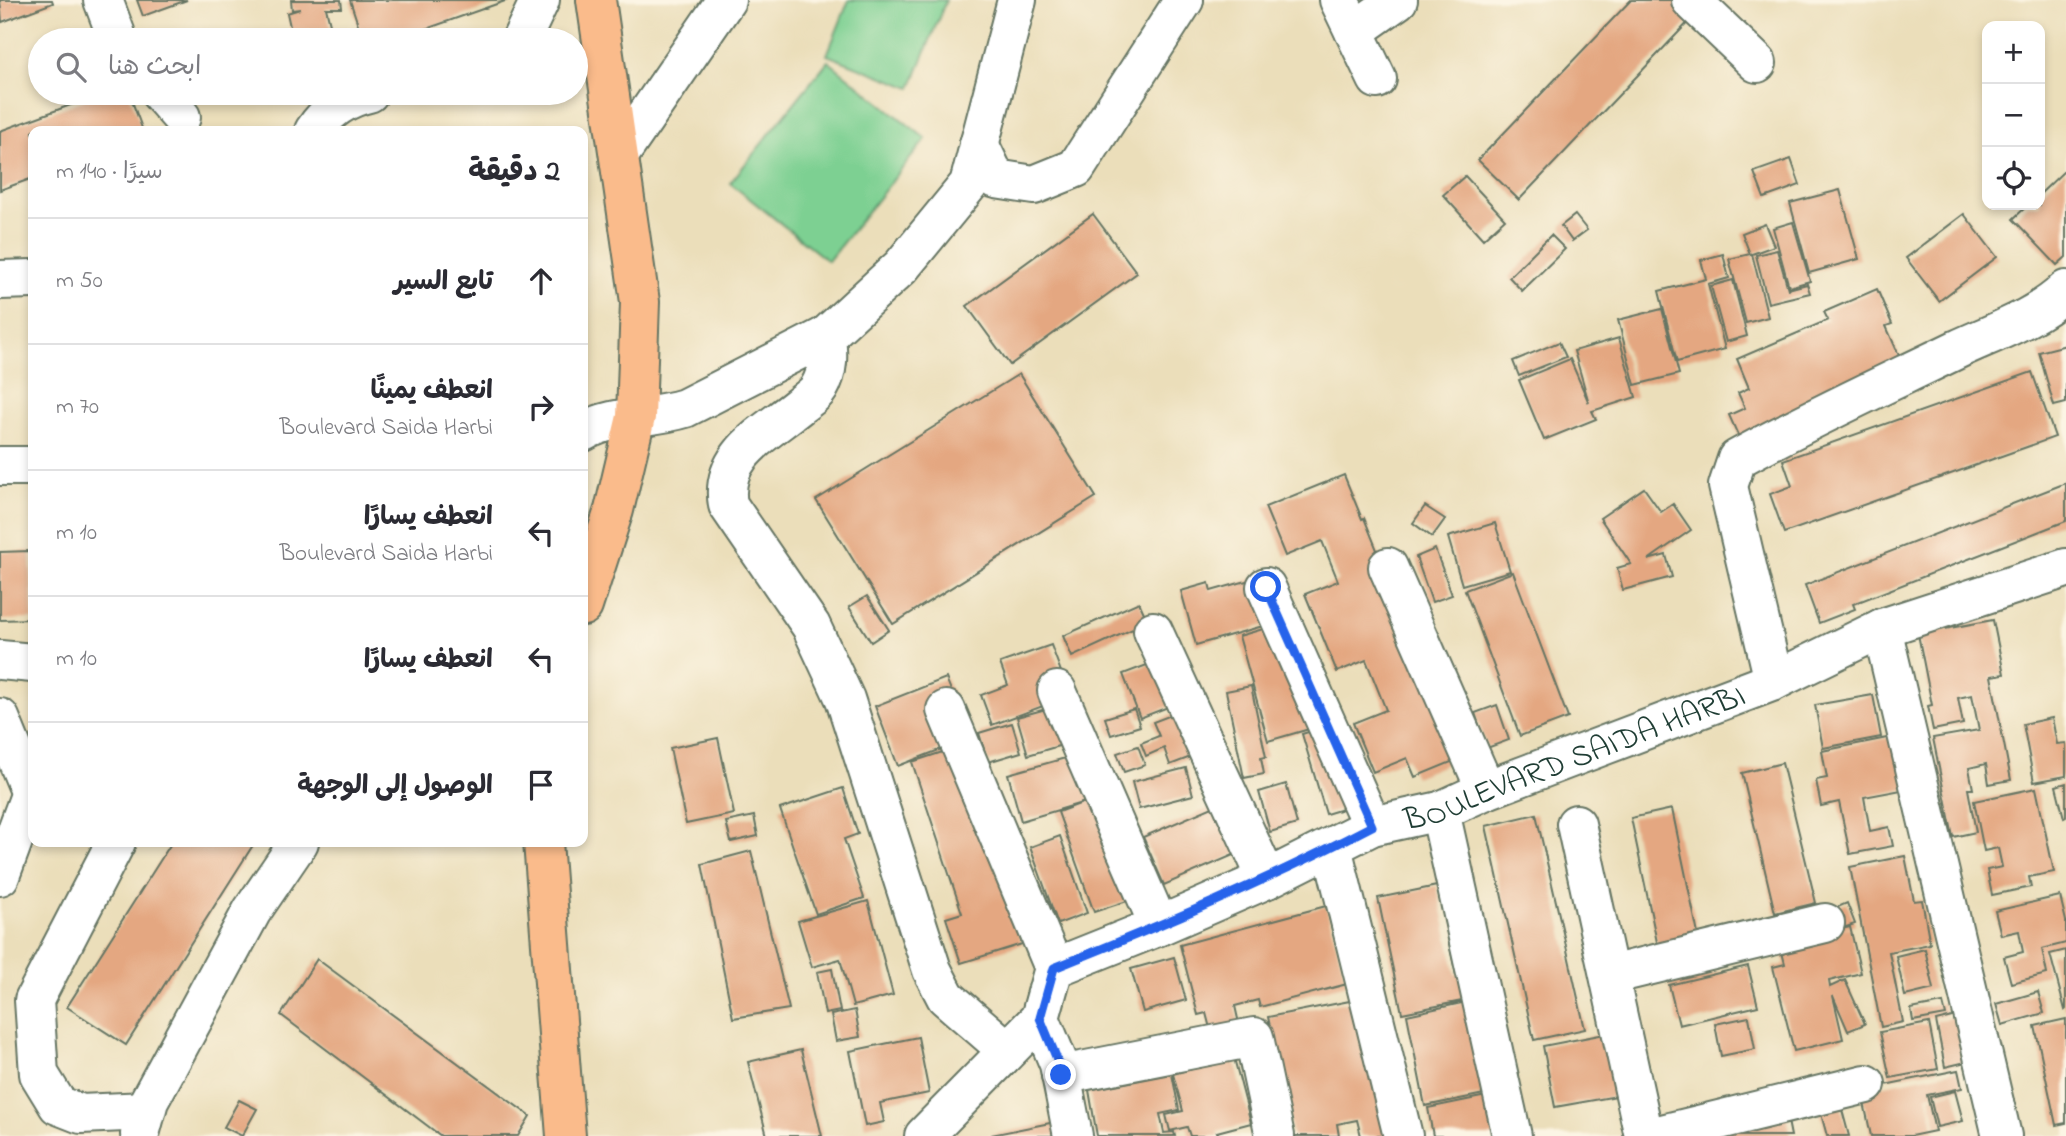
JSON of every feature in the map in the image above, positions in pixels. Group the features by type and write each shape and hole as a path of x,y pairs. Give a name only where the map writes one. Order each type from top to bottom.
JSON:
{"main road":[{"path":"588,591 614,510 636,417 640,302 596,0"},
{"path":"544,847 566,1136"}],"street":[{"path":"103,0 114,28"},
{"path":"527,28 540,0"},
{"path":"620,154 726,0"},
{"path":"588,430 614,419 661,415 685,408 826,335 901,267 969,184 1017,0"},
{"path":"979,144 996,179 1034,185 1076,169 1184,0"},
{"path":"1377,79 1347,15 1398,0"},
{"path":"1691,0 1757,63"},
{"path":"317,126 338,105"},
{"path":"0,279 28,279"},
{"path":"1774,681 1728,486 1737,459 1778,436 2055,301 2066,290"},
{"path":"826,335 829,364 819,390 739,455 728,474 728,505 811,626 845,699 932,970 946,997 1007,1050"},
{"path":"0,466 28,466"},
{"path":"1388,567 1486,790"},
{"name":"BOULEVARD SAIDA HARBI","path":"1054,968 1267,879 1372,826 1440,811 1486,790 1774,681 1882,628 2065,570"},
{"path":"1266,587 1372,826"},
{"path":"1882,628 2002,1136"},
{"path":"1153,631 1267,879"},
{"path":"0,660 28,663"},
{"path":"1057,691 1159,926"},
{"path":"924,1136 1040,1018 1054,968 946,710"},
{"path":"0,718 28,780"},
{"path":"0,876 28,800"},
{"path":"1440,811 1512,1136"},
{"path":"1576,824 1644,1136"},
{"path":"113,847 34,1000 39,1074 58,1105 81,1114 143,1124 149,1101 251,911 296,847"},
{"path":"1332,847 1404,1136"},
{"path":"1609,975 1825,923"},
{"path":"1040,1018 1059,1064 1073,1136"},
{"path":"1061,1075 1255,1037 1275,1136"},
{"path":"1654,1136 1866,1084"}],"green space":[{"path":"849,0 946,0 911,88 827,55"},
{"path":"828,61 926,139 828,261 730,183"}],"building":[{"path":"0,0 52,0 53,3 2,22"},
{"path":"137,0 187,0 143,16"},
{"path":"291,0 341,0 342,8 326,8 331,28 290,28 287,13 300,9 292,10"},
{"path":"350,0 508,0 429,28 359,28"},
{"path":"1631,0 1681,0 1696,14 1519,200 1478,160"},
{"path":"70,105 133,105 141,126 28,126 28,180 0,190 0,131"},
{"path":"1791,159 1800,185 1764,198 1754,172"},
{"path":"2066,169 2066,257 2057,265 2013,219 2023,210 2045,210 2045,189"},
{"path":"1465,176 1505,219 1483,239 1443,195"},
{"path":"1840,190 1859,259 1809,273 1790,203"},
{"path":"1093,214 1137,273 1010,365 967,306"},
{"path":"1964,214 1997,257 1939,301 1906,258"},
{"path":"1575,215 1587,230 1572,241 1561,226"},
{"path":"1793,222 1810,281 1789,287 1773,228"},
{"path":"1765,224 1774,246 1752,254 1768,317 1746,323 1729,259 1750,254 1742,233"},
{"path":"1551,235 1565,249 1522,291 1509,277"},
{"path":"1777,250 1788,289 1807,284 1810,293 1768,303 1756,255"},
{"path":"1723,254 1729,278 1708,284 1725,349 1677,362 1659,291 1706,279 1701,260"},
{"path":"1733,280 1747,336 1726,342 1711,286"},
{"path":"1877,289 1892,324 1886,326 1901,360 1741,442 1729,415 1745,408 1738,393 1749,388 1737,359 1828,320 1824,312"},
{"path":"1662,309 1679,374 1635,385 1618,320"},
{"path":"1619,338 1636,397 1592,411 1596,419 1544,440 1519,380 1570,359 1589,403 1574,351"},
{"path":"1559,342 1566,357 1519,376 1513,361"},
{"path":"2066,345 2066,403 2054,406 2039,352"},
{"path":"2032,372 2055,437 1784,533 1770,494 1792,486 1783,460"},
{"path":"1019,374 1096,497 893,624 816,500"},
{"path":"1344,475 1461,758 1415,777 1407,758 1373,772 1353,723 1386,710 1366,660 1337,672 1305,594 1338,581 1322,541 1285,556 1265,507"},
{"path":"2066,483 2066,521 1853,604 1855,609 1819,623 1805,585"},
{"path":"1644,488 1661,512 1673,504 1691,530 1648,560 1666,555 1672,577 1623,590 1617,568 1631,564 1600,518"},
{"path":"1425,506 1445,519 1432,537 1413,523"},
{"path":"1495,523 1510,571 1462,585 1448,537"},
{"path":"1435,549 1452,595 1432,602 1416,557"},
{"path":"28,551 28,619 0,620 0,552"},
{"path":"1513,572 1568,718 1520,736 1465,590"},
{"path":"1264,576 1277,622 1196,645 1181,591 1209,583 1211,591"},
{"path":"867,596 889,630 871,642 849,607"},
{"path":"1139,602 1148,622 1072,657 1063,636"},
{"path":"1993,620 2004,674 1991,676 2011,780 1989,784 1986,764 1969,768 1973,789 1968,789 1976,832 1953,837 1933,738 1979,730 1972,695 1958,698 1963,724 1933,730 1928,706 1932,705 1918,634"},
{"path":"1288,622 1316,727 1268,741 1239,636"},
{"path":"1051,645 1070,696 992,725 981,695 1008,685 1000,663"},
{"path":"1168,657 1186,700 1140,718 1123,674"},
{"path":"946,678 970,738 898,766 875,706"},
{"path":"1251,686 1266,757 1261,758 1264,774 1244,778 1226,691"},
{"path":"1873,695 1881,737 1823,748 1815,705"},
{"path":"1068,703 1079,740 1028,755 1017,717"},
{"path":"1497,705 1509,740 1487,748 1475,713"},
{"path":"1192,707 1209,750 1170,765 1164,748 1146,756 1141,743 1159,736 1153,722"},
{"path":"1134,709 1140,726 1111,735 1105,718"},
{"path":"2052,718 2057,744 2066,743 2066,776 2034,782 2023,724"},
{"path":"1012,723 1021,752 988,762 979,733"},
{"path":"1335,724 1359,804 1326,814 1302,734"},
{"path":"1897,736 1907,789 1864,797 1870,831 1889,827 1893,846 1850,854 1839,802 1821,806 1816,780 1827,778 1822,751"},
{"path":"718,738 734,814 686,824 670,748"},
{"path":"1138,746 1145,765 1124,772 1117,753"},
{"path":"958,747 1022,944 961,963 946,918 962,913 912,762"},
{"path":"1087,752 1139,897 1094,912 1058,812 1085,802 1021,821 1008,774"},
{"path":"1782,763 1816,903 1775,913 1742,773"},
{"path":"1186,768 1193,795 1139,809 1132,782"},
{"path":"2066,783 2066,817 2064,818 2056,786"},
{"path":"1286,784 1297,824 1270,832 1259,792"},
{"path":"843,788 858,834 844,839 864,898 816,914 780,809"},
{"path":"2036,788 2054,872 2029,877 2031,887 1992,895 1987,870 2002,867 1998,848 1984,851 1974,801"},
{"path":"1238,796 1259,844 1164,885 1143,837"},
{"path":"1672,809 1699,939 1658,947 1631,818"},
{"path":"1536,814 1585,1029 1534,1040 1486,826"},
{"path":"754,816 758,836 731,842 726,822"},
{"path":"1060,836 1087,913 1058,924 1030,847"},
{"path":"169,847 252,847 126,1045 67,1007"},
{"path":"751,851 789,1009 733,1018 702,864"},
{"path":"1905,856 1914,901 1922,900 1930,944 1889,952 1903,1022 1881,1027 1850,867"},
{"path":"1437,886 1456,975 1480,970 1504,1090 1425,1106 1407,1015 1462,1001 1402,1013 1378,898"},
{"path":"2060,896 2066,921 2066,943 2042,949 2047,974 2011,983 2004,957 2023,952 2019,931 2001,935 1995,911"},
{"path":"868,901 893,995 853,1006 840,959 812,967 798,921"},
{"path":"1847,903 1855,924 1840,929 1833,909"},
{"path":"1326,906 1347,984 1260,1007 1258,1000 1235,1006 1240,1028 1212,1036 1206,1013 1198,1015 1180,945"},
{"path":"1850,927 1861,973 1829,981 1830,987 1845,980 1865,1024 1848,1031 1833,996 1843,1039 1794,1051 1773,967 1785,964 1780,944"},
{"path":"1925,949 1934,989 1905,996 1896,956"},
{"path":"2066,950 2066,1009 2065,1010 2050,954"},
{"path":"1174,957 1186,1000 1143,1012 1131,969"},
{"path":"317,959 530,1116 518,1136 441,1136 281,1015"},
{"path":"1748,966 1758,1006 1679,1025 1669,985"},
{"path":"832,969 840,1011 825,1014 817,972"},
{"path":"2038,992 2044,1013 2002,1025 1996,1004"},
{"path":"1360,999 1388,1136 1361,1136 1357,1120 1337,1124 1339,1136 1293,1136 1268,1017"},
{"path":"1943,1003 1946,1015 1913,1021 1911,1009"},
{"path":"855,1010 860,1037 836,1041 831,1015"},
{"path":"1956,1016 1966,1062 1945,1067 1936,1021"},
{"path":"1749,1017 1755,1049 1721,1056 1715,1024"},
{"path":"2066,1019 2066,1123 2056,1125 2035,1026"},
{"path":"1929,1023 1938,1069 1890,1078 1880,1032"},
{"path":"1605,1034 1617,1096 1555,1107 1543,1046"},
{"path":"918,1037 929,1093 880,1103 884,1122 865,1126 850,1051"},
{"path":"801,1050 822,1136 767,1136 748,1062"},
{"path":"1234,1058 1251,1123 1217,1132 1219,1136 1190,1136 1187,1127 1170,1131 1166,1115 1183,1111 1173,1074"},
{"path":"1958,1070 1962,1088 1927,1095 1935,1131 1911,1136 1871,1136 1861,1088"},
{"path":"1172,1074 1179,1110 1160,1114 1164,1133 1174,1132 1175,1136 1097,1136 1089,1090"},
{"path":"1812,1081 1841,1106 1849,1136 1827,1136"},
{"path":"1955,1091 1963,1121 1937,1127 1930,1097"},
{"path":"1496,1094 1504,1136 1433,1136 1428,1108"},
{"path":"239,1100 257,1109 242,1136 224,1127"},
{"path":"1786,1111 1791,1136 1704,1136"},
{"path":"1070,1119 1074,1136 991,1136 991,1135"}],"route":[{"path":"1061,1075 1040,1018 1054,968 1267,879 1372,826 1266,587"}]}
